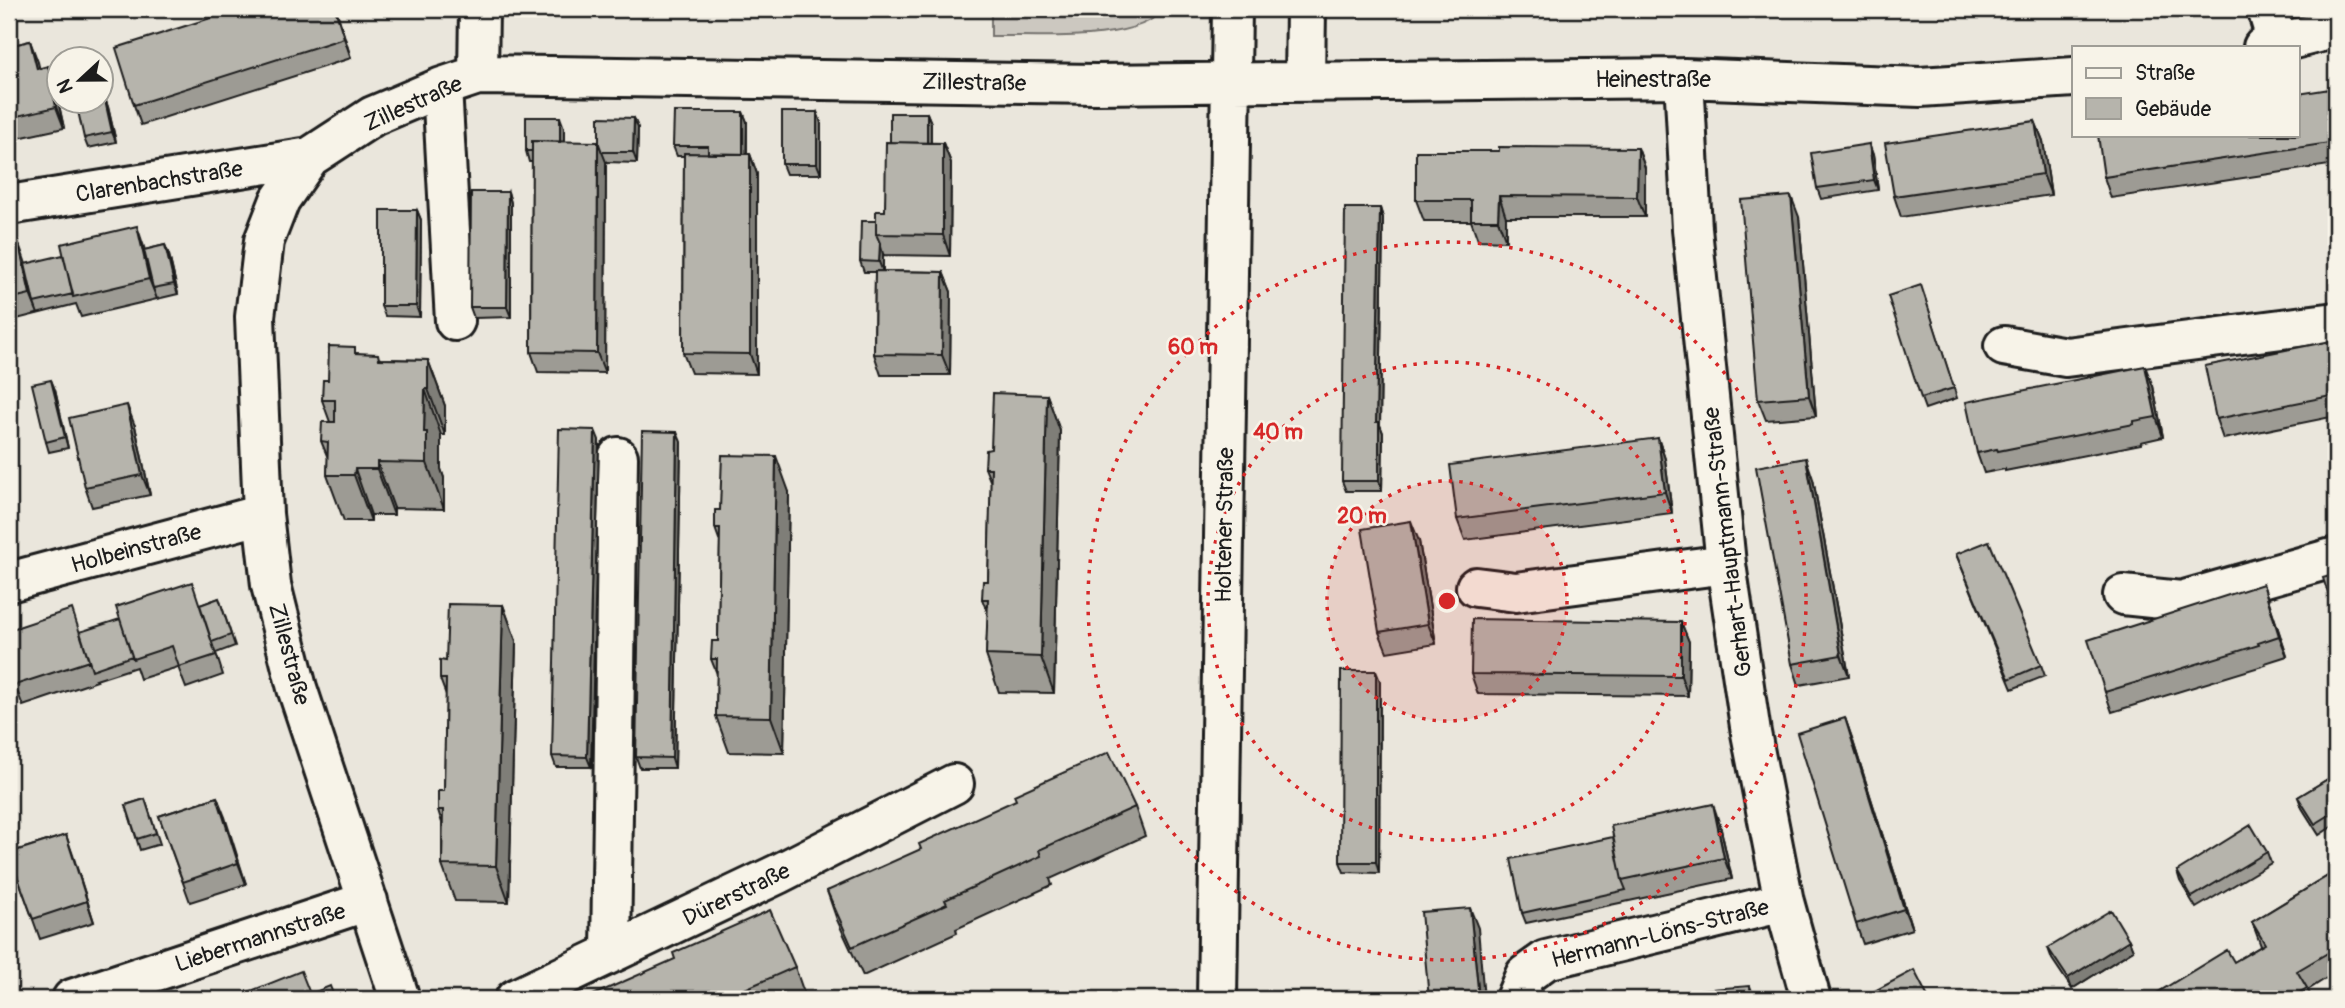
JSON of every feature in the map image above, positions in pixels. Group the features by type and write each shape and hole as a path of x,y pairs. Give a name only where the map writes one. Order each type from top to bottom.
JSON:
{"street":[{"path":"478,75 479,9"},
{"name":"Holtener Straße","path":"1217,999 1232,9"},
{"path":"1305,81 1306,9"},
{"path":"2267,9 2271,46 2336,29"},
{"name":"Zillestraße","path":"400,999 297,688 271,585 263,514 255,317 264,241 280,200 310,156 373,116 478,75 1096,84 1231,83"},
{"name":"Heinestraße","path":"1231,83 1684,78 1920,88 2072,78"},
{"name":"Gerhart-Hauptmann-Straße","path":"1684,78 1692,229 1726,564 1751,733 1784,902 1811,999"},
{"path":"442,87 454,321"},
{"name":"Clarenbachstraße","path":"9,205 310,156"},
{"path":"2004,346 2066,358 2336,323"},
{"path":"611,953 618,457"},
{"name":"Holbeinstraße","path":"9,582 263,514"},
{"path":"2123,595 2181,601 2336,557"},
{"path":"1476,587 1517,592 1726,564"},
{"name":"Dürerstraße","path":"515,999 778,874 954,784"},
{"name":"Liebermannstraße","path":"72,999 368,901"},
{"name":"Hermann-Löns-Straße","path":"1515,999 1525,975 1546,960 1784,902"}],"shaded area":[{"path":"991,9 1163,9 1150,20 1132,28 1109,33 991,36"}],"building":[{"path":"239,9 335,9 344,38 134,105 116,48"},
{"path":"30,41 37,69 46,67 46,109 9,118 9,46"},
{"path":"2336,88 2336,142 2104,177 2098,136 2300,136 2300,94"},
{"path":"674,112 743,112 743,154 708,154 708,146 673,146"},
{"path":"782,112 817,112 817,164 782,164"},
{"path":"890,113 927,113 927,143 890,142"},
{"path":"79,116 108,116 112,132 84,138"},
{"path":"526,117 560,117 560,142 532,141 532,151 526,151"},
{"path":"599,117 634,118 633,152 602,152 599,144"},
{"path":"2035,121 2043,174 1894,196 1885,143"},
{"path":"532,141 598,142 597,353 531,352"},
{"path":"886,142 943,143 943,235 876,234 876,211 885,211"},
{"path":"1869,144 1874,180 1817,188 1811,153"},
{"path":"1499,147 1638,148 1637,197 1499,196 1498,220 1471,220 1471,200 1416,200 1416,151 1499,151"},
{"path":"684,153 750,154 750,354 683,353"},
{"path":"471,192 508,192 507,307 470,307"},
{"path":"1791,196 1809,396 1758,400 1741,200"},
{"path":"1345,208 1380,208 1376,422 1379,422 1379,481 1342,481"},
{"path":"381,210 417,210 416,306 381,306"},
{"path":"861,221 876,221 876,234 880,243 879,262 860,261"},
{"path":"137,226 149,279 73,297 61,244"},
{"path":"18,241 30,294 9,299 9,243"},
{"path":"165,245 174,284 153,288 144,250"},
{"path":"63,255 73,294 34,303 25,264"},
{"path":"875,271 943,272 942,355 874,354"},
{"path":"1921,285 1954,388 1921,398 1888,296"},
{"path":"2336,340 2336,395 2216,419 2205,366"},
{"path":"329,346 355,347 355,353 378,354 379,359 428,360 424,432 427,432 427,463 377,462 377,469 355,469 354,475 327,475 328,442 321,441 322,422 335,422 335,400 322,400 323,380 328,380"},
{"path":"2145,366 2156,417 2134,421 2134,424 1977,453 1966,402"},
{"path":"51,380 65,437 46,442 32,384"},
{"path":"993,393 1047,395 1041,657 986,655 988,599 982,599 983,581 988,581 991,468 985,468 986,450 991,449"},
{"path":"127,405 142,475 85,487 69,418"},
{"path":"559,429 595,430 587,757 552,756"},
{"path":"642,431 677,432 672,758 636,757"},
{"path":"1658,438 1665,492 1457,519 1450,465"},
{"path":"722,455 776,456 771,717 716,716 717,659 711,659 712,641 718,641 720,528 715,528 715,510 720,510"},
{"path":"1806,458 1841,655 1792,664 1756,467"},
{"path":"1411,521 1428,624 1379,632 1362,529"},
{"path":"1989,541 2041,665 2009,679 1956,554"},
{"path":"2336,574 2336,618 2323,578"},
{"path":"192,582 216,655 179,667 172,646 133,659 116,607"},
{"path":"2263,584 2279,636 2258,643 2259,645 2105,692 2088,640"},
{"path":"219,598 231,635 212,642 200,605"},
{"path":"448,604 503,605 496,866 442,865 443,810 438,810 438,791 444,791 446,679 440,679 440,660 446,661"},
{"path":"72,609 89,661 15,685 9,666 9,630"},
{"path":"120,619 132,656 92,670 80,632"},
{"path":"1472,619 1681,622 1681,676 1471,674"},
{"path":"9,666 14,682 9,684"},
{"path":"1341,671 1376,671 1376,862 1340,862"},
{"path":"1845,718 1904,909 1856,924 1797,733"},
{"path":"1109,752 1135,807 1039,850 1041,856 945,900 947,904 852,947 827,891 921,849 919,844 1016,800 1014,795"},
{"path":"2336,774 2336,811 2315,824 2298,797"},
{"path":"217,797 238,863 183,882 159,816"},
{"path":"145,799 156,833 137,839 126,805"},
{"path":"1713,804 1724,858 1622,880 1611,826"},
{"path":"2251,825 2267,852 2192,897 2177,871"},
{"path":"66,835 87,901 33,919 9,853"},
{"path":"1613,837 1626,890 1522,913 1511,859"},
{"path":"2336,871 2336,948 2297,971 2307,988 2288,999 2147,999 2227,950 2234,962 2265,944 2252,922"},
{"path":"1470,908 1479,999 1429,999 1421,912"},
{"path":"770,910 795,967 722,999 584,999 675,959 673,953"},
{"path":"2111,910 2129,940 2068,978 2048,948"},
{"path":"1914,970 1929,999 1872,999 1869,994"},
{"path":"301,971 312,999 231,999"},
{"path":"330,986 335,999 312,999 310,994"},
{"path":"1750,986 1751,999 1647,999 1647,994"}]}
